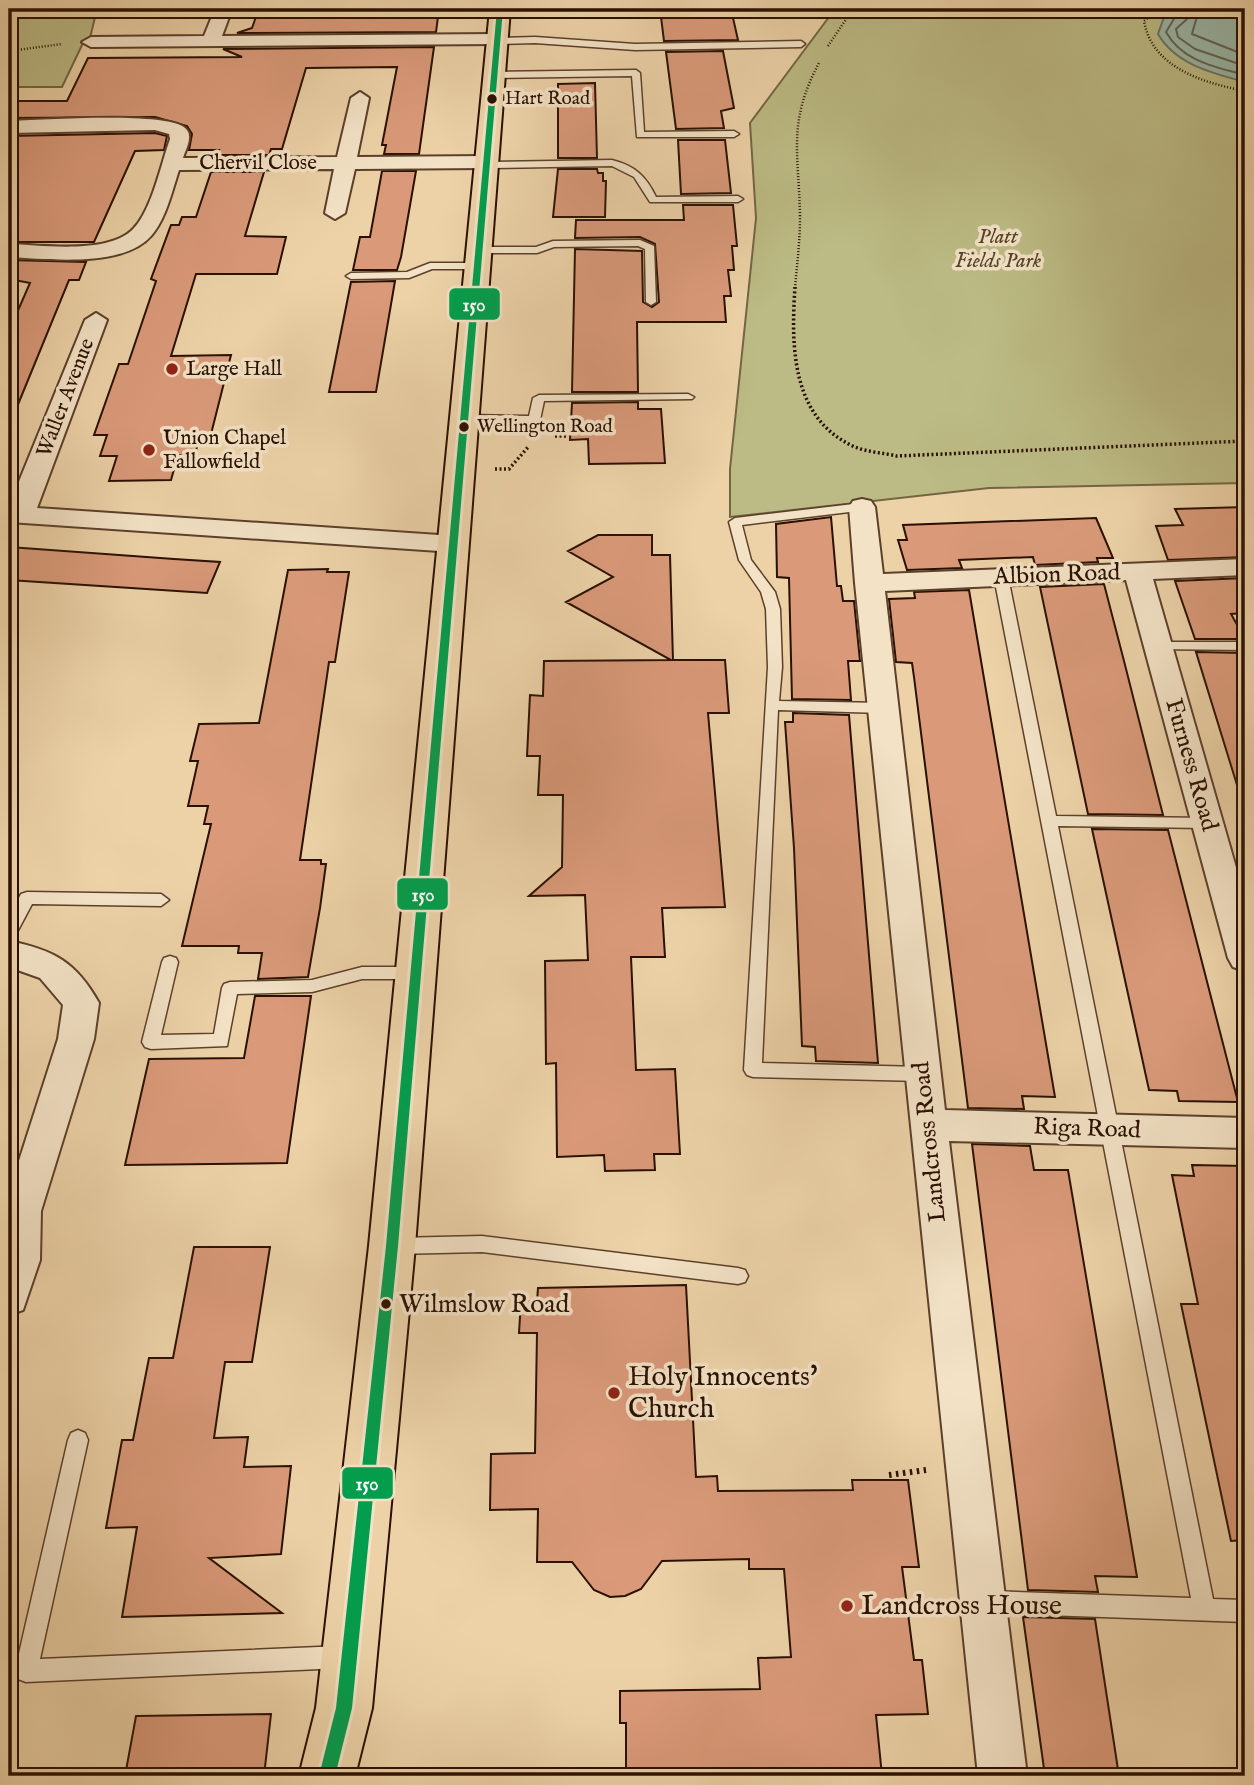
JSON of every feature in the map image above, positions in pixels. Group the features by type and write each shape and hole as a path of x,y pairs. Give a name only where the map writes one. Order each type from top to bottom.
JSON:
{"highway":[{"path":"327,1776 347,1682 392,1246 497,41"},
{"path":"347,1682 352,1776"}],"street":[{"path":"210,43 223,9"},
{"path":"91,42 497,41"},
{"name":"Chervil Close","path":"335,213 360,98"},
{"name":"Chervil Close","path":"9,127 36,124 169,126 178,131 180,139 145,230 133,242 116,249 97,251 9,251"},
{"name":"Chervil Close","path":"170,164 487,163"},
{"name":"Waller Avenue","path":"15,514 96,320"},
{"name":"Landcross Road","path":"862,507 922,1074 1003,1776"},
{"path":"15,514 454,544"},
{"name":"Albion Road","path":"869,583 1245,567"},
{"name":"Furness Road","path":"1137,572 1245,958"},
{"path":"9,954 33,958 59,971 81,1003 76,1039 22,1167 20,1260 9,1297"},
{"name":"Riga Road","path":"928,1125 1245,1133"}],"lane":[{"path":"497,41 535,40 635,47 802,44"},
{"path":"497,41 636,73 640,135 734,134"},
{"path":"487,163 612,163 631,167 643,178 653,200 738,199"},
{"path":"351,276 409,275 430,266 537,250 553,244 640,243 650,248 651,302"},
{"path":"465,419 534,420 540,398 688,397"},
{"path":"862,507 735,522 745,560 768,592 773,609 775,667 753,1070 922,1074"},
{"path":"1001,577 1204,1609"},
{"path":"1157,646 1245,646"},
{"path":"771,705 883,708"},
{"path":"1049,821 1207,823"},
{"path":"9,932 27,898 161,900"},
{"path":"170,962 151,1042 221,1041 230,988 313,986 362,973 416,973"},
{"path":"392,1246 482,1244 738,1276"},
{"path":"78,1440 26,1671 347,1682"},
{"path":"983,1601 1245,1611"}],"path":[{"path":"825,50 853,9"},
{"path":"1159,9 1144,21 1144,35 1158,54 1188,73 1245,91"},
{"path":"9,51 91,42"},
{"path":"820,60 804,90 797,117 800,233 794,278 793,337 796,378 805,406 828,432 850,447 873,454 897,456 1245,441"},
{"path":"1238,238 1245,238"},
{"path":"548,436 568,436"},
{"path":"461,469 509,469 531,444"}],"green space":[{"path":"9,9 97,9 90,38 83,43 62,87 9,87"},
{"name":"Platt Fields Park","path":"835,9 1245,9 1245,483 989,488 730,517 730,469 756,218 750,123"}],"water":[{"path":"1178,9 1245,9 1245,82 1196,66 1166,45 1158,34 1164,17"}],"building":[{"path":"393,9 439,9 436,32 237,33 252,28 258,11 274,11 289,18 392,18"},
{"path":"660,9 731,9 738,40 664,41"},
{"path":"434,47 419,154 384,154 386,145 382,145 397,67 306,68 282,149 271,149 269,155 217,155 219,150 189,150 192,134 187,126 155,117 9,118 9,101 67,101 88,58 242,57 223,49"},
{"path":"723,51 734,108 721,111 724,128 676,129 666,52"},
{"path":"595,83 597,158 558,158 558,84"},
{"path":"155,133 167,136 164,150 135,151 94,242 9,242 9,136"},
{"path":"678,140 725,140 731,193 681,194"},
{"path":"558,169 597,169 598,173 603,173 603,181 606,181 605,217 553,217"},
{"path":"382,171 416,171 401,257 397,270 353,270 360,237 370,237"},
{"path":"211,172 264,172 245,236 286,237 277,274 196,274 171,356 231,355 209,442 198,442 195,455 178,455 171,480 109,481 117,456 100,456 107,435 94,435 119,364 128,364 156,281 151,279 171,225 179,225 182,217 196,217"},
{"path":"683,205 733,205 737,246 732,246 734,270 728,270 731,296 724,296 726,322 637,322 638,392 572,392 575,249 642,251 643,302 652,307 659,302 655,244 640,237 575,238 576,220 684,220"},
{"path":"9,260 86,262 79,280 69,280 10,424 9,331 30,283 9,279"},
{"path":"395,281 376,392 329,392 351,282"},
{"path":"638,402 638,409 661,409 665,463 589,464 588,439 570,440 572,403"},
{"path":"1245,507 1245,557 1168,560 1156,526 1183,525 1175,509"},
{"path":"831,517 837,586 841,586 843,601 854,601 860,661 848,661 851,700 792,699 789,578 777,577 776,524"},
{"path":"1096,518 1113,558 1097,558 1098,562 1035,565 1033,557 959,560 962,568 907,570 898,540 907,540 903,525"},
{"path":"598,535 652,535 652,555 670,555 673,660 725,660 729,713 708,713 725,907 662,908 665,957 631,957 636,1070 675,1069 680,1154 654,1154 655,1170 605,1171 604,1155 557,1157 556,1063 546,1064 545,961 588,960 585,895 529,896 562,867 563,795 538,795 540,756 527,756 530,695 543,696 544,661 671,660 566,602 613,577 568,551"},
{"path":"9,547 220,562 207,593 9,580"},
{"path":"328,569 327,572 349,572 335,662 329,662 300,860 321,860 321,864 326,864 320,908 308,977 258,979 262,953 238,953 239,946 182,946 211,824 204,824 208,806 188,806 198,761 190,761 199,724 259,723 288,570"},
{"path":"1245,578 1245,613 1231,614 1245,639 1195,639 1175,581"},
{"path":"1104,584 1163,815 1088,814 1040,587"},
{"path":"969,590 1055,1097 1022,1096 1024,1109 968,1108 912,663 896,662 889,599 915,598 914,592"},
{"path":"1196,652 1245,653 1245,784 1237,785"},
{"path":"793,713 849,715 878,1063 816,1061 815,1047 802,1046 794,848 785,722 793,722"},
{"path":"1092,829 1168,830 1238,1102 1179,1101 1177,1091 1149,1090"},
{"path":"255,996 311,996 287,1163 125,1165 149,1059 244,1058"},
{"path":"972,1144 1030,1146 1034,1170 1068,1170 1137,1577 1095,1576 1098,1592 1028,1590"},
{"path":"1192,1165 1245,1166 1245,1540 1231,1541 1181,1304 1198,1304 1172,1175 1194,1176"},
{"path":"194,1247 270,1247 252,1362 225,1362 214,1438 248,1437 244,1467 291,1466 281,1554 209,1558 282,1613 122,1617 137,1527 106,1528 122,1440 133,1440 149,1358 173,1358"},
{"path":"686,1285 696,1477 717,1476 718,1491 853,1490 852,1480 908,1480 919,1567 902,1567 914,1660 922,1660 928,1714 876,1715 882,1776 626,1776 626,1723 620,1723 620,1691 760,1689 758,1658 791,1657 784,1569 749,1569 749,1559 662,1561 641,1589 625,1596 610,1597 594,1590 572,1562 537,1562 538,1509 490,1510 491,1454 535,1453 537,1333 519,1333 521,1301 537,1301 538,1288"},
{"path":"1023,1617 1095,1619 1119,1776 1045,1776"},
{"path":"271,1714 264,1776 125,1776 136,1716"}],"transit line":[{"name":"150","path":"327,1776 344,1708 392,1246 500,9"}],"place":[{"name":"Hart Road","path":"492,99"},
{"name":"Large Hall","path":"172,369"},
{"name":"Wellington Road","path":"464,427"},
{"name":"Union Chapel Fallowfield","path":"149,450"},
{"name":"Wilmslow Road","path":"386,1304"},
{"name":"Holy Innocents' Church","path":"614,1393"},
{"name":"Landcross House","path":"847,1606"}]}
